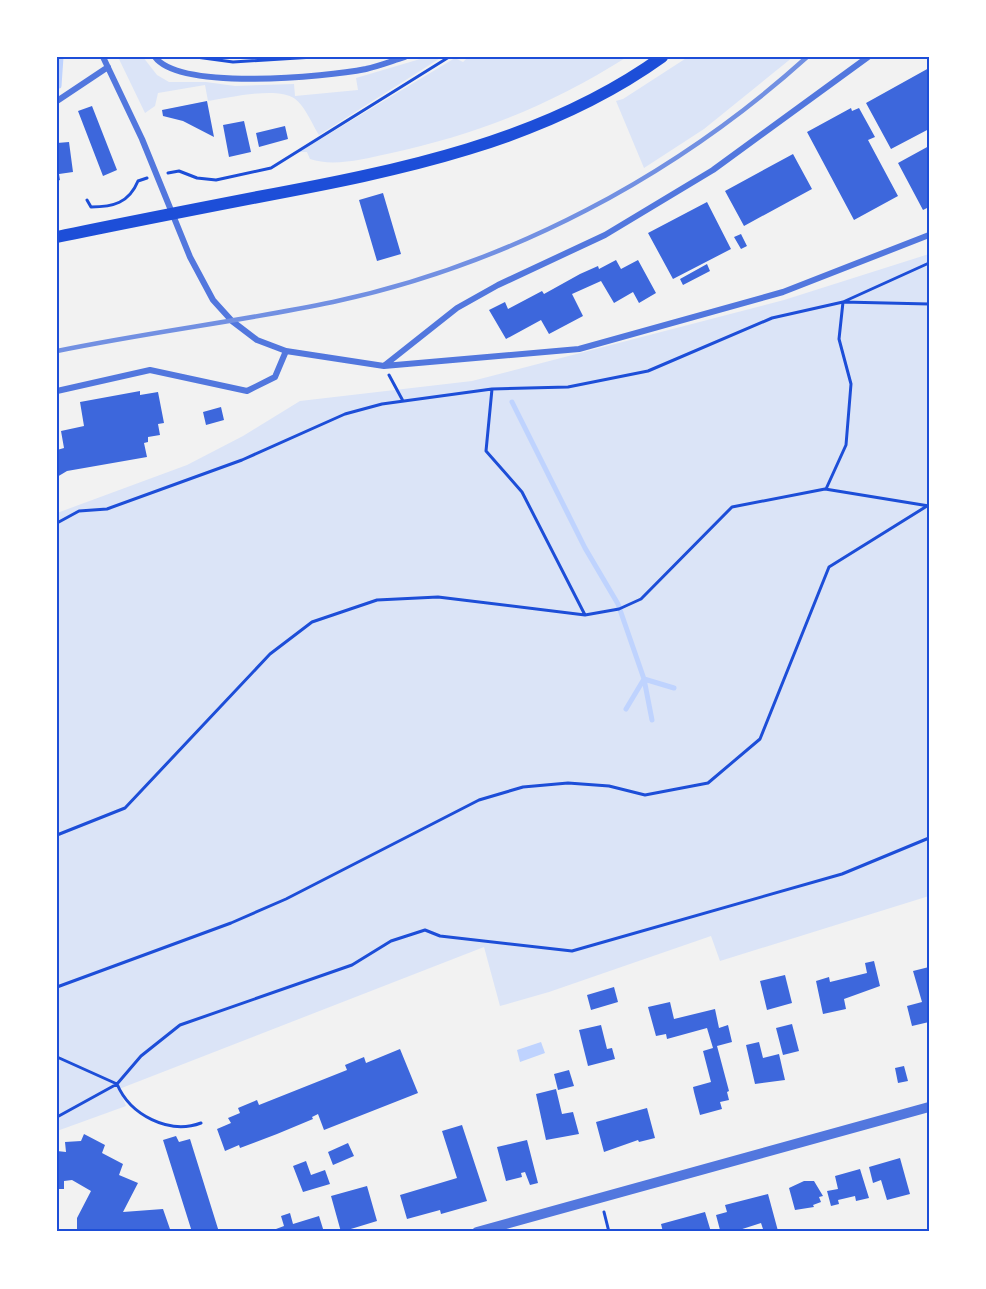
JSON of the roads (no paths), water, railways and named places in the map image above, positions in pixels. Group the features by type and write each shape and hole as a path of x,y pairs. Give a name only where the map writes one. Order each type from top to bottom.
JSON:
{"main road":[{"path":"57,237 405,168 441,158 548,119 625,81 662,57"}],"street":[{"path":"103,57 157,176 171,214 213,300 232,321 257,340 286,351 384,366 579,349 783,292 929,235"},
{"path":"155,57 164,66 180,73 235,79 324,75 366,69 405,57"},
{"path":"384,366 457,308 498,285 605,236 713,170 868,57"},
{"path":"57,101 108,67"},
{"path":"57,391 150,370 247,391 275,377 286,351"},
{"path":"477,1232 929,1107"}],"water":[{"path":"541,1042 545,1053 520,1062 517,1050"}],"waterway":[{"path":"59,86 61,57"},
{"path":"512,402 585,548 618,604 644,679 652,720"},
{"path":"626,709 644,679 674,688"}],"railway":[{"path":"57,351 333,302 463,265 586,210 645,177 702,141 807,57"}]}
